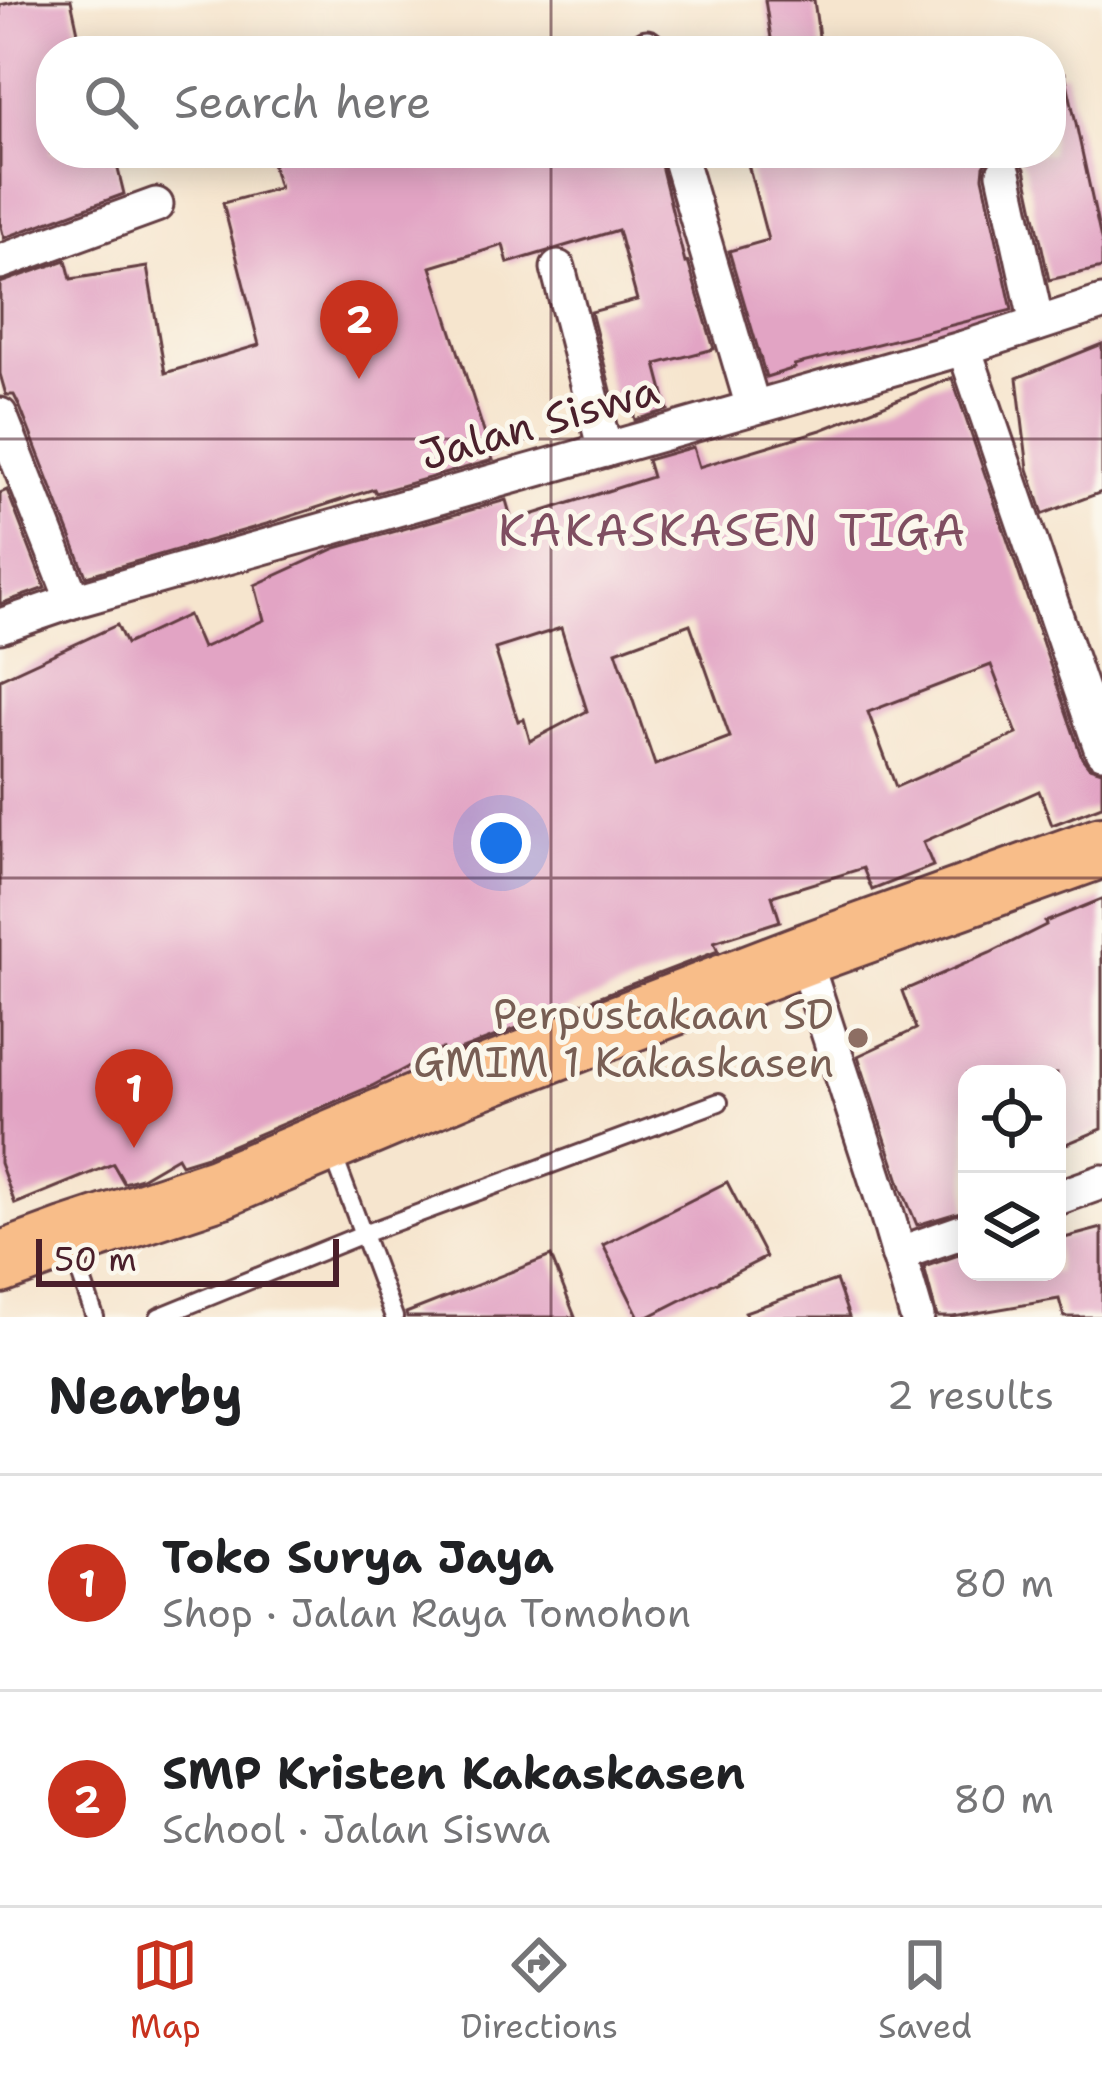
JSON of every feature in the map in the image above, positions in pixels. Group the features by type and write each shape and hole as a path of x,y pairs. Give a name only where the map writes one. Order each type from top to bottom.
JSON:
{"highway":[{"path":"0,1264 219,1188 461,1086 802,955 1102,847"}],"street":[{"path":"682,168 753,407"},
{"path":"1004,173 1037,323"},
{"path":"0,262 156,205"},
{"path":"558,268 605,450"},
{"name":"Jalan Siswa","path":"0,626 964,348 1102,303"},
{"path":"964,348 1102,751"},
{"path":"0,415 74,602"},
{"path":"802,955 917,1317"},
{"path":"1066,1195 1102,1181"},
{"path":"898,1254 958,1232"}],"lane":[{"path":"159,1317 363,1234 719,1102"},
{"path":"328,1143 394,1317"},
{"path":"68,1238 95,1317"}],"building":[{"path":"71,0 79,36 36,36 36,168 118,168 124,194 4,238 0,223 0,5"},
{"path":"765,0 814,0 819,36 771,36"},
{"path":"1066,78 1102,244 1102,268 1049,280 1025,169 1066,168"},
{"path":"273,168 662,168 685,263 714,349 656,364 668,410 635,420 629,398 614,402 591,312 637,300 618,230 508,263 503,245 431,267 493,460 376,493 374,489 86,576 20,407 14,395 6,395 0,374 0,283 66,260 71,279 147,267 165,373 259,345 223,203 279,188"},
{"path":"749,168 984,168 1012,310 794,365 766,377 729,251 768,240"},
{"path":"1102,344 1102,492 1043,514 1028,469 1017,378"},
{"path":"952,378 1082,758 1089,767 1102,771 1102,806 1052,825 1039,791 923,842 933,866 872,890 863,868 772,896 780,921 714,942 718,951 444,1056 442,1049 372,1086 207,1156 181,1164 177,1157 124,1183 113,1164 15,1204 0,1163 0,679 117,625 126,644 188,615 202,648 264,620 255,585 336,548 506,500 512,521 652,477 647,460 693,447 699,467 821,430","holes":["690,624 730,737 655,765 616,651","561,628 587,711 530,741 524,719 518,721 495,649","991,665 1017,734 896,787 868,712"]},
{"path":"7,490 45,588 0,604 0,493"},
{"path":"1102,899 1102,1129 1066,1144 1066,1065 958,1065 958,1213 917,1225 858,1056 916,1029 902,991 990,953 1045,922"},
{"path":"727,1182 766,1257 648,1317 639,1317 603,1245"},
{"path":"1102,1228 1102,1317 1064,1317 1059,1299 937,1317 924,1267 958,1255 958,1281 1066,1281 1066,1238"},
{"path":"551,1256 575,1317 407,1317 406,1313"},
{"path":"836,1280 849,1317 746,1317 745,1312"}],"place":[{"name":"SMP Kristen Kakaskasen","path":"359,379"},
{"name":"Perpustakaan SD GMIM 1 Kakaskasen","path":"858,1038"},
{"name":"Toko Surya Jaya","path":"134,1148"}],"district":[{"name":"KAKASKASEN TIGA","path":"733,530"}]}
